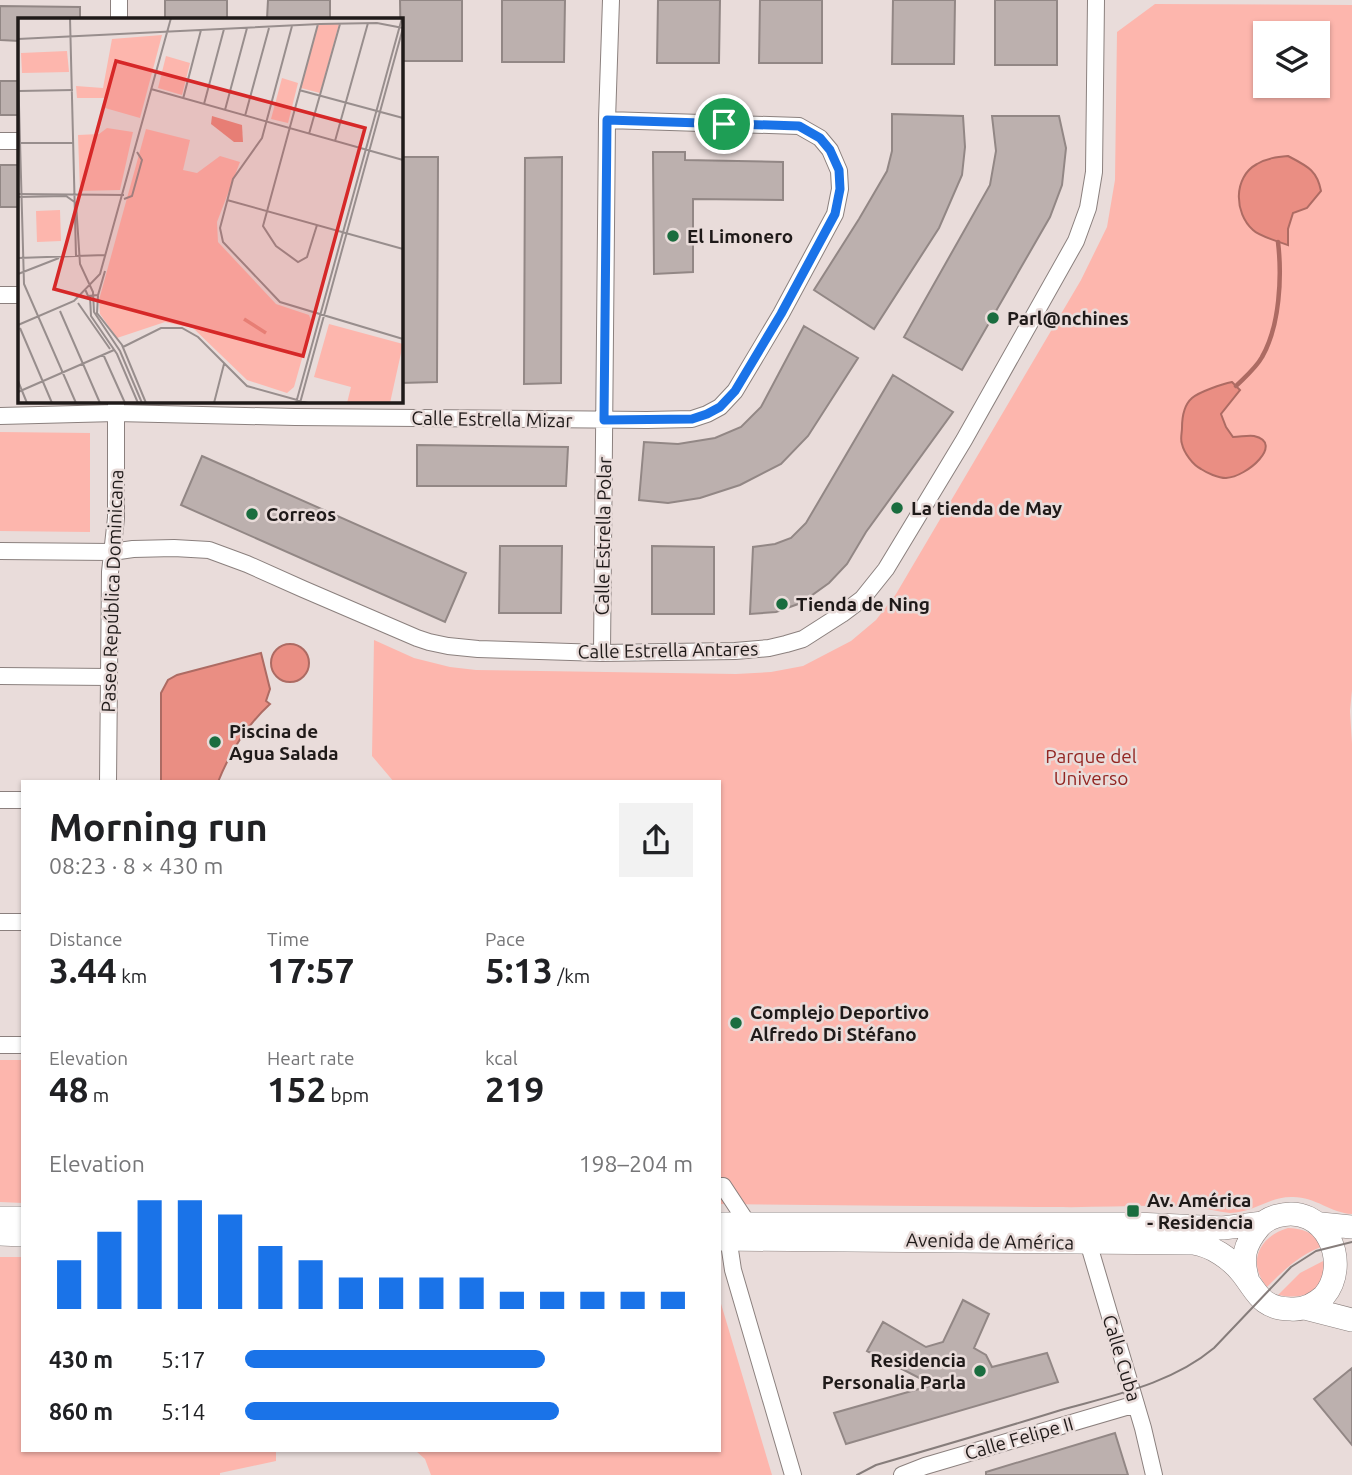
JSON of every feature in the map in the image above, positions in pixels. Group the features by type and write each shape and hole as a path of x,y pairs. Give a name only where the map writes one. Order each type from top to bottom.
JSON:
{"main road":[{"name":"Avenida de América","path":"728,1230 1136,1224 1223,1228 1263,1223 1283,1214 1308,1217 1321,1224 1352,1227"},
{"path":"0,1218 21,1218"},
{"path":"1248,1281 1244,1254 1255,1232 1263,1223"},
{"path":"1305,1307 1316,1303 1345,1276 1336,1245 1321,1224"},
{"name":"Avenida de América","path":"728,1230 1193,1243 1223,1255 1266,1303 1292,1310 1305,1307 1352,1320"},
{"path":"0,1234 21,1235"}],"street":[{"path":"118,18 119,0"},
{"name":"Calle Estrella Polar","path":"602,653 607,120 611,0"},
{"name":"Calle Estrella Antares","path":"0,551 112,552 174,548 209,550 429,642 478,649 602,653 735,651 769,648 803,639 862,599 886,569 964,440 1076,241 1088,208 1094,172 1096,0"},
{"name":"Calle Estrella Mizar","path":"0,416 116,407 295,417 604,420 692,419 707,414 720,407 735,391 781,314 835,214 840,189 839,170 830,150 820,138 799,126 607,120"},
{"path":"0,141 18,141"},
{"path":"0,295 18,295"},
{"name":"Paseo República Dominicana","path":"108,780 110,572 116,518 116,407"},
{"path":"0,677 109,677"},
{"path":"0,800 21,800"},
{"path":"0,922 21,922"},
{"path":"0,1045 21,1045"},
{"path":"721,1186 733,1270 793,1475"},
{"name":"Calle Cuba","path":"1088,1242 1154,1470"},
{"name":"Calle Felipe II","path":"902,1475 1136,1404"}],"green space":[{"name":"Parque del Universo","path":"1155,4 1352,5 1352,1214 1300,1197 1275,1199 1230,1213 1177,1206 721,1204 721,780 392,780 372,756 374,640 414,658 476,670 736,674 771,672 803,666 851,641 876,620 896,594 1081,280 1107,227 1115,180 1117,32"},
{"path":"0,432 90,433 90,532 0,531"},
{"path":"0,1060 21,1060 21,1203 0,1202"},
{"path":"1288,1228 1308,1232 1324,1246 1300,1258 1267,1287 1257,1268 1259,1251 1270,1237"},
{"path":"0,1257 21,1257 21,1452 276,1452 276,1461 220,1475 0,1475"},
{"path":"1327,1259 1321,1282 1313,1291 1296,1296 1278,1295 1300,1273"},
{"path":"721,1304 772,1475 431,1475 425,1459 417,1452 721,1452"}],"shaded area":[{"path":"1288,156 1310,169 1317,178 1321,191 1307,208 1293,213 1288,229 1288,245 1264,237 1253,230 1242,214 1239,196 1240,186 1249,170 1265,160"},
{"path":"1232,382 1240,390 1221,414 1226,427 1233,437 1254,436 1263,440 1266,445 1260,459 1252,466 1235,476 1223,478 1203,471 1189,458 1181,442 1182,420 1185,408 1192,398 1211,388"},
{"path":"290,644 303,650 309,663 303,676 290,682 277,676 271,663 277,650"},
{"path":"261,653 270,689 266,701 270,704 253,721 240,740 219,780 161,780 161,693 168,680 177,675"}],"building":[{"path":"165,0 227,0 227,18 165,18"},
{"path":"268,0 330,0 330,18 267,18"},
{"path":"400,0 462,0 462,61 402,61"},
{"path":"502,0 565,0 564,62 502,62"},
{"path":"658,0 720,0 719,63 657,63"},
{"path":"760,0 822,0 822,63 759,63"},
{"path":"893,0 955,0 954,64 892,64"},
{"path":"995,0 1057,0 1057,65 995,65"},
{"path":"0,6 80,7 80,18 18,18 18,41 0,40"},
{"path":"0,81 18,81 18,115 0,115"},
{"path":"892,114 963,116 965,147 962,175 939,228 874,329 814,290 887,171 892,151"},
{"path":"992,116 1059,116 1066,148 1062,185 1050,217 962,370 904,337 990,185 996,151"},
{"name":"El Limonero","path":"653,152 685,152 685,160 783,162 783,200 693,199 693,272 654,274"},
{"path":"402,157 438,157 437,382 402,383"},
{"path":"562,157 561,383 524,384 525,158"},
{"path":"0,165 18,165 18,207 0,207"},
{"path":"804,326 858,358 808,436 781,464 740,485 700,498 668,503 639,500 644,442 678,444 715,438 741,427 761,407"},
{"path":"893,375 953,412 866,532 847,564 829,583 801,603 776,612 750,614 753,547 775,544 791,538 806,523"},
{"path":"417,445 568,447 566,486 417,486"},
{"path":"202,456 466,573 445,622 181,505"},
{"path":"500,546 562,546 561,613 499,613"},
{"path":"652,546 714,547 714,614 652,614"},
{"name":"Residencia Personalia Parla","path":"963,1300 989,1314 974,1348 986,1355 992,1367 1047,1353 1058,1382 846,1444 834,1413 933,1385 867,1351 883,1322 926,1347 943,1342"},
{"path":"1352,1368 1352,1445 1314,1399"},
{"path":"1115,1433 1128,1475 986,1475 986,1472"}],"waterway":[{"path":"1236,386 1260,361 1273,331 1280,270 1278,242"}],"tram line":[{"path":"857,1475 876,1465 1141,1387 1179,1371 1214,1348 1291,1267 1316,1251 1352,1242"}],"place":[{"name":"El Limonero","path":"673,236"},
{"name":"Parl@nchines","path":"993,318"},
{"name":"La tienda de May","path":"897,508"},
{"name":"Correos","path":"252,514"},
{"name":"Tienda de Ning","path":"782,604"},
{"name":"Piscina de Agua Salada","path":"215,742"},
{"name":"Complejo Deportivo Alfredo Di Stéfano","path":"736,1023"},
{"name":"Av. América - Residencia","path":"1133,1211"},
{"name":"Residencia Personalia Parla","path":"980,1371"}],"route":[{"path":"607,120 724,124 799,126 820,138 830,150 839,170 840,189 835,214 781,314 735,391 720,407 692,419 604,420 607,120"}]}
